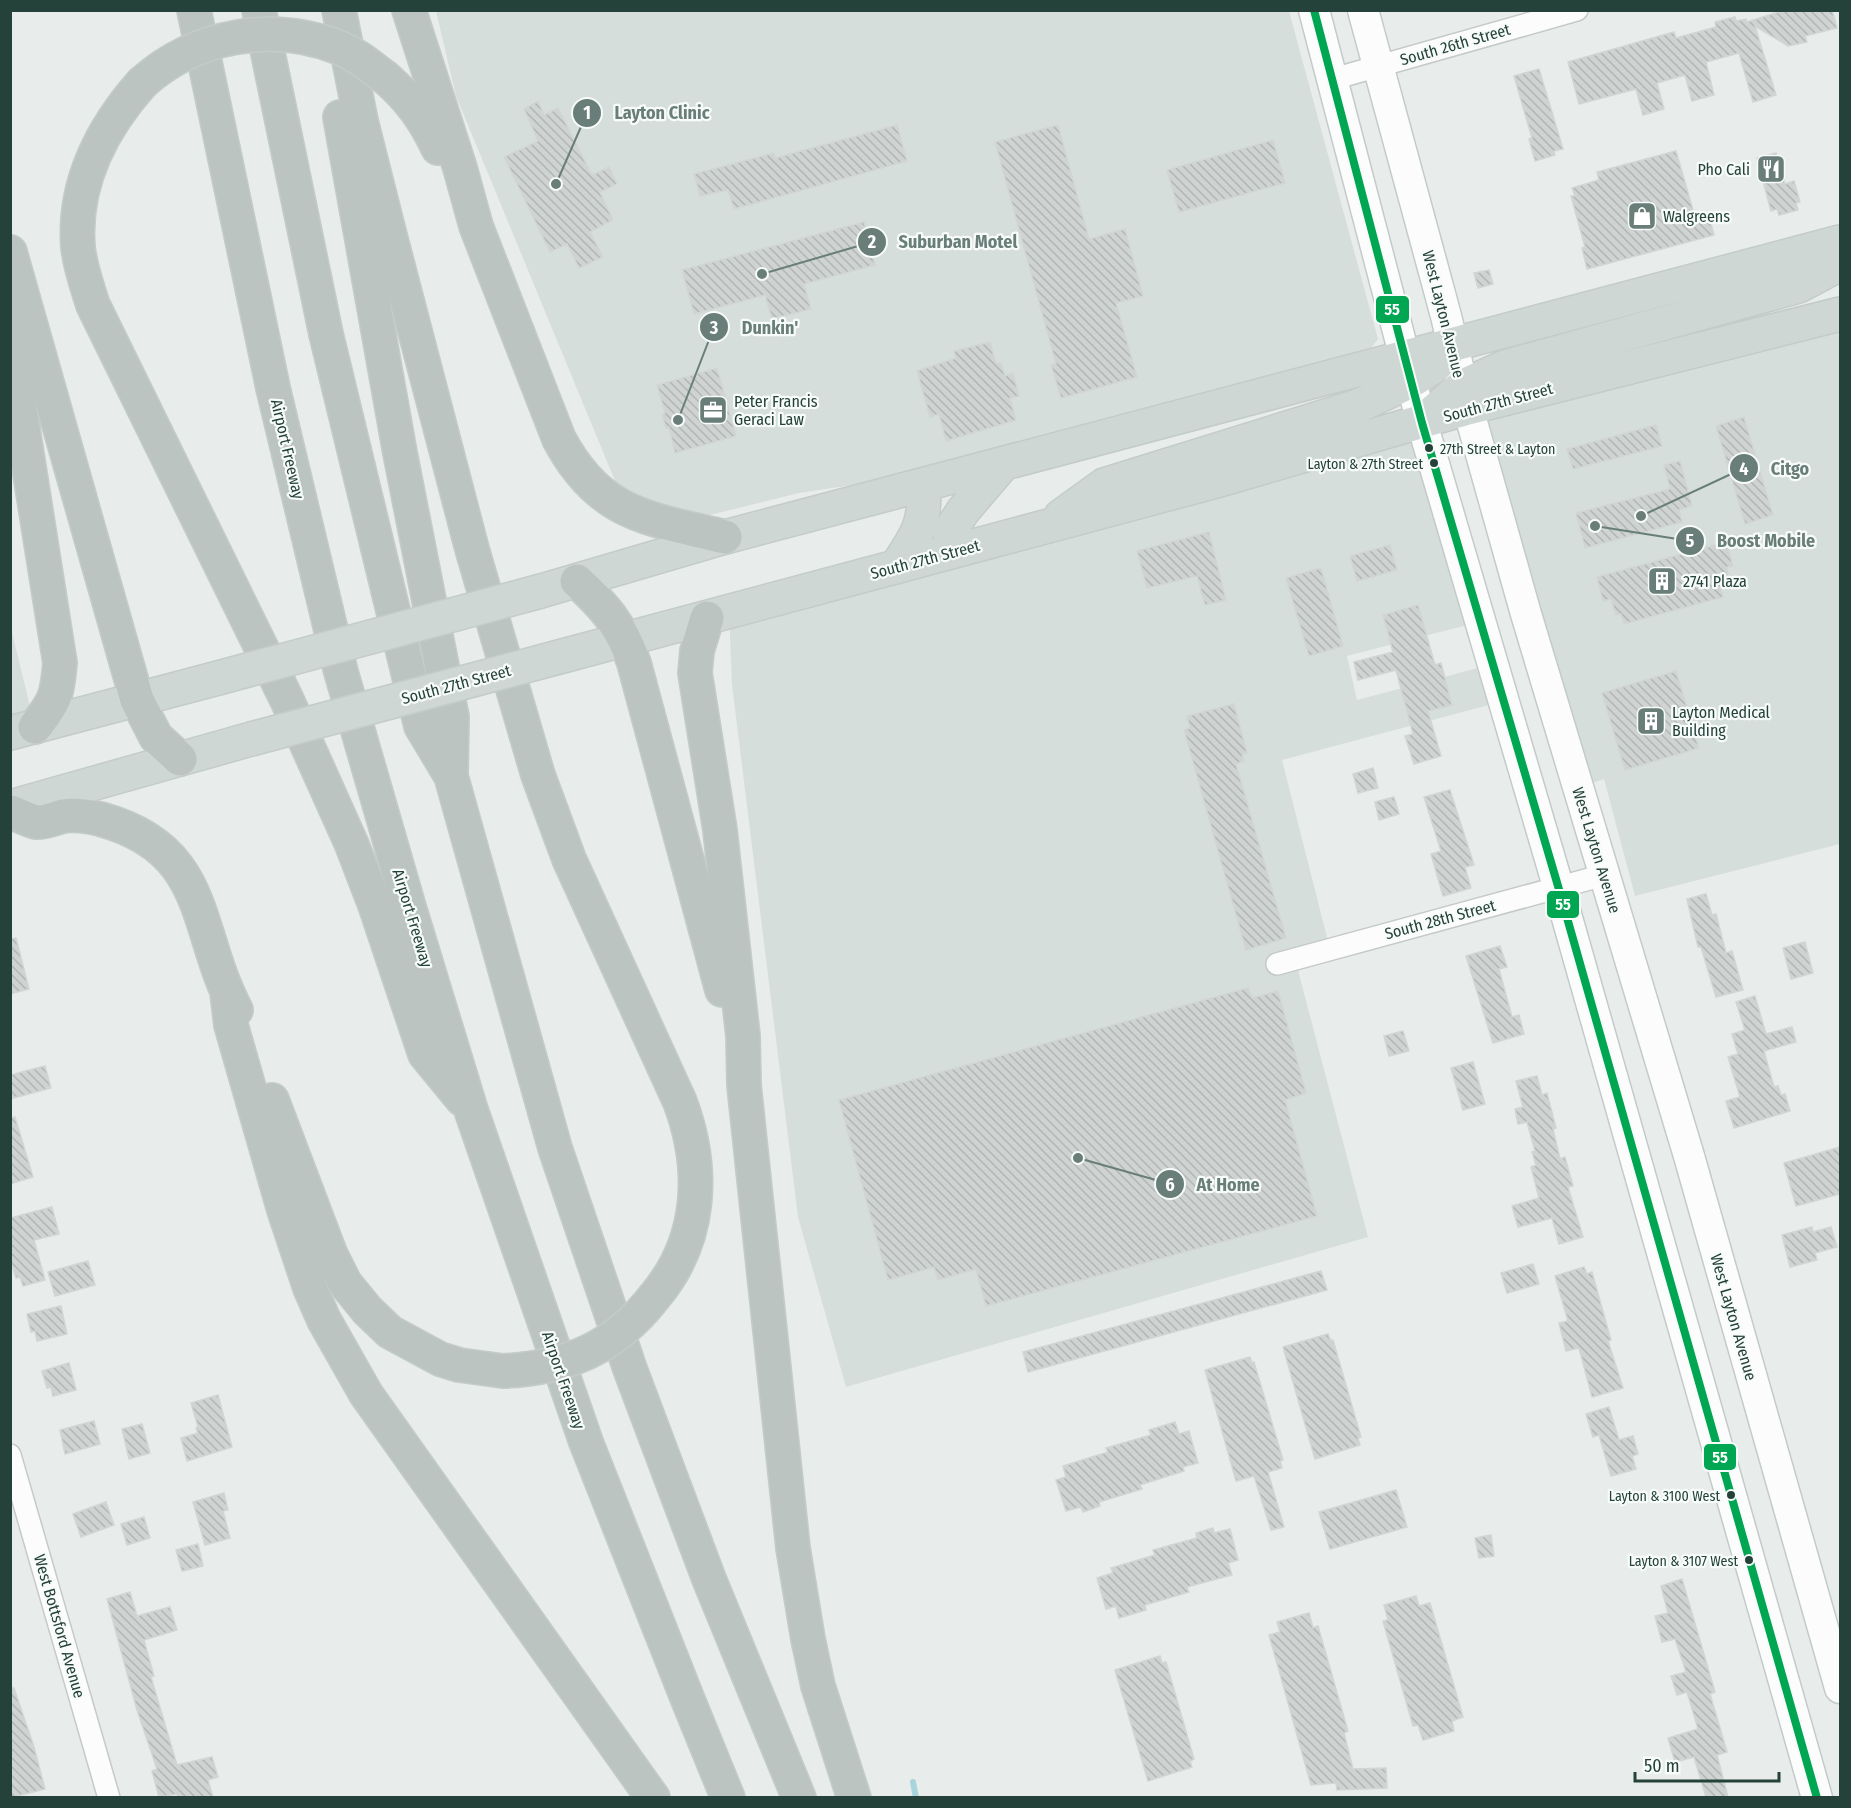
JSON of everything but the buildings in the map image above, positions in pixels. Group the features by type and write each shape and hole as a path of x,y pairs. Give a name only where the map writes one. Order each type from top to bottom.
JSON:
{"highway":[{"name":"Airport Freeway","path":"194,10 273,388 341,672 409,907 471,1110 586,1442 687,1700 728,1797"},
{"path":"259,10 326,334 422,726 451,776 555,1148 627,1358 709,1579 799,1797"},
{"path":"321,10 400,453 452,717 451,776"},
{"path":"10,812 38,822 63,816 83,815 120,825 160,849 188,881 198,904 227,992 242,1021 330,1253 345,1283 367,1310 390,1332 417,1348 459,1365 503,1371 540,1368 581,1356 623,1330 636,1320 666,1283 680,1257 694,1212 696,1183 692,1137 680,1102 568,859 538,775 475,560 388,228 361,121 339,10"},
{"path":"410,10 476,226"},
{"path":"471,1110 424,1054 375,905 339,814 287,700 93,305 82,272 78,247 78,220 88,166 107,129 126,101 159,68 176,57 223,39 260,34 302,37 331,45 364,61 406,96 427,125 476,226 559,439 570,460 600,494 630,512 725,537"},
{"path":"10,252 137,700 156,737 180,759"},
{"path":"10,336 60,663 57,695 50,708 23,730"},
{"path":"577,581 601,604 626,638 720,982 744,1085"},
{"path":"707,618 697,651 695,673 720,830 743,1036 744,1085 793,1548 818,1686 854,1797"},
{"path":"227,992 231,1025 280,1198 324,1320 366,1394 653,1797"}],"main road":[{"path":"1314,10 1422,423 1558,886 1817,1797"},
{"name":"West Layton Avenue","path":"1363,10 1454,345 1465,397 1526,614 1689,1156 1840,1688"},
{"path":"23,730 541,591 725,537 1003,464 1409,370 1435,366 1454,345 1840,242"},
{"path":"1422,423 1441,403 1465,397 1505,367 1799,286 1840,264"},
{"name":"South 27th Street","path":"1465,397 1840,314"},
{"path":"1045,527 1104,484 1358,406 1409,370"},
{"name":"South 27th Street","path":"10,807 251,739 1045,527 1422,423"},
{"path":"948,553 951,528 1003,464"},
{"path":"896,567 920,532 925,503 923,485"}],"street":[{"name":"South 26th Street","path":"1333,79 1577,10"},
{"name":"South 28th Street","path":"1276,964 1604,875"},
{"name":"West Bottsford Avenue","path":"10,1455 109,1797"}],"shaded area":[{"path":"436,11 1289,11 1378,339 1368,352 873,482 799,493 690,520 620,493 456,96"},
{"path":"1840,314 1840,844 1635,896 1604,779 1578,788 1468,408"},
{"path":"1422,423 1479,622 1347,656 1357,700 1493,664 1504,701 1282,760 1330,949 1297,959 1299,974 1368,1237 846,1387 798,1217 732,685 729,612"},
{"path":"10,624 35,727 10,733"}],"waterway":[{"path":"913,1782 916,1798"}],"transit line":[{"name":"55","path":"1314,10 1422,423 1558,886 1817,1798"}],"place":[{"name":"Pho Cali","path":"1771,169"},
{"name":"Layton Clinic","path":"556,184"},
{"name":"Walgreens","path":"1642,216"},
{"name":"Suburban Motel","path":"762,274"},
{"name":"Peter Francis Geraci Law","path":"713,410"},
{"name":"Dunkin'","path":"678,420"},
{"name":"27th Street & Layton","path":"1429,448"},
{"name":"Layton & 27th Street","path":"1434,463"},
{"name":"Citgo","path":"1641,516"},
{"name":"Boost Mobile","path":"1595,526"},
{"name":"2741 Plaza","path":"1662,581"},
{"name":"Layton Medical Building","path":"1651,721"},
{"name":"At Home","path":"1078,1158"},
{"name":"Layton & 3100 West","path":"1731,1495"},
{"name":"Layton & 3107 West","path":"1749,1560"}]}
